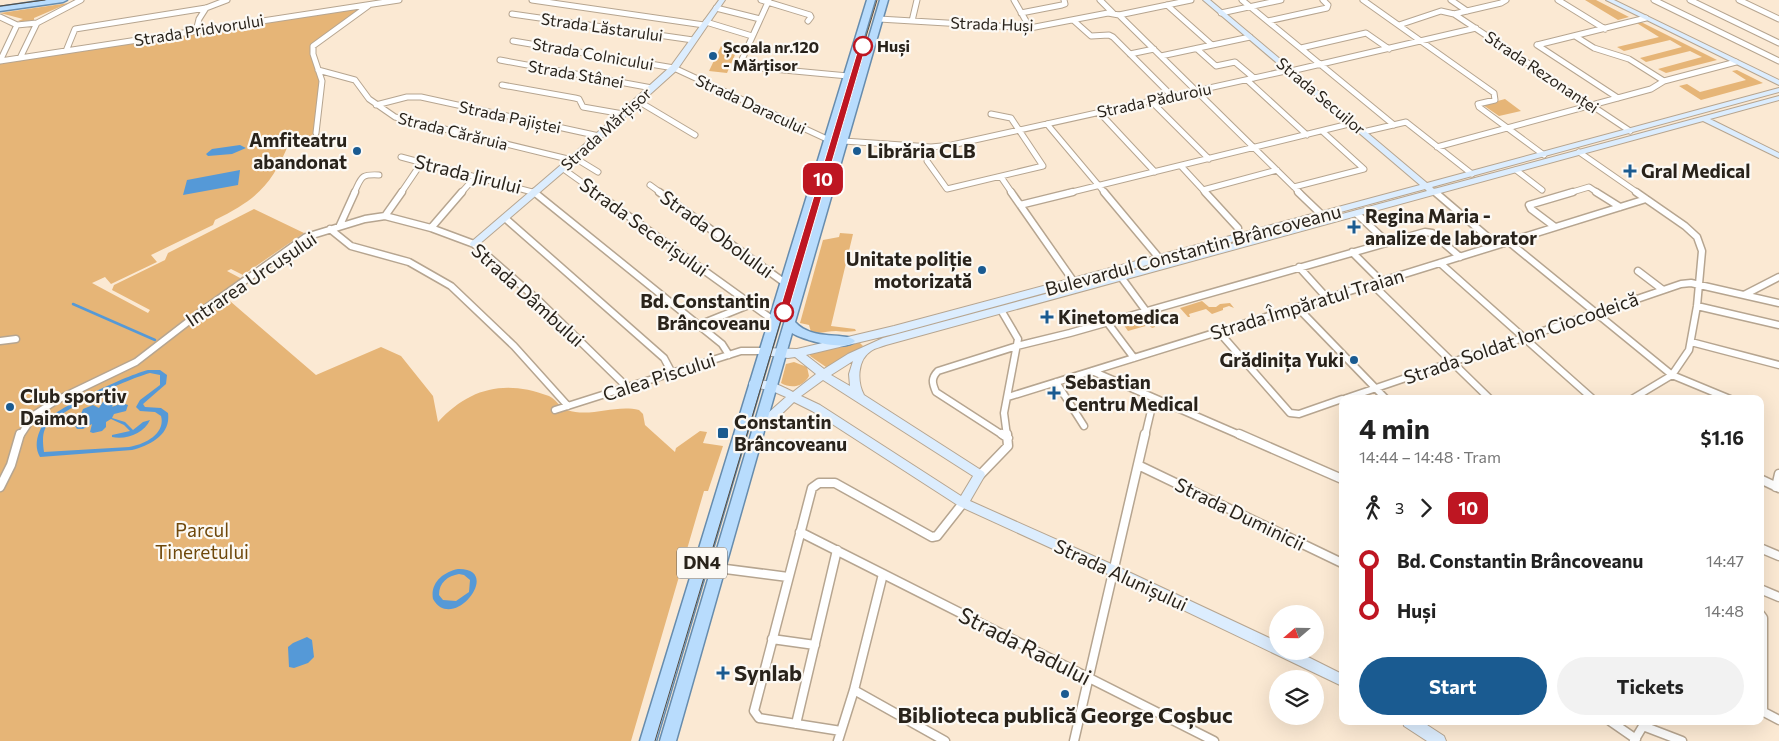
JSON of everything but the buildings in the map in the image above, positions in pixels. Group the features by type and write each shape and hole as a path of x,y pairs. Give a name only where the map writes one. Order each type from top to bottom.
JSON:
{"main road":[{"path":"0,3 22,0"},
{"path":"0,9 63,0"},
{"name":"Strada Mărțișor","path":"474,244 573,159 674,68 722,0"},
{"name":"DN4","path":"648,741 773,320 871,0"},
{"name":"DN4","path":"668,741 884,0"},
{"name":"Strada Secuilor","path":"1206,0 1431,189"},
{"path":"1609,0 1779,83"},
{"name":"Bulevardul Constantin Brâncoveanu","path":"760,428 794,396 824,375 869,348 1001,310 1357,214 1472,174 1779,90"},
{"name":"Bulevardul Constantin Brâncoveanu","path":"764,351 797,354 850,341 1322,215 1516,170 1779,98"},
{"path":"1704,119 1779,156"},
{"path":"1603,139 1611,144"},
{"path":"790,323 796,330 812,338 850,341"},
{"path":"861,399 854,385 854,374 857,363 869,348"},
{"path":"797,354 824,375 980,475 963,503"},
{"name":"Strada Alunișului","path":"754,384 772,386 816,408 963,503 1114,571 1269,645"},
{"path":"1301,660 1339,679"},
{"path":"1416,725 1438,741"}],"street":[{"path":"0,17 18,26 37,23 81,0"},
{"path":"66,50 75,29 206,8 227,0"},
{"name":"Strada Pridvorului","path":"0,61 373,2 399,0"},
{"path":"532,0 705,23 752,36"},
{"path":"761,0 810,14 811,17 808,21"},
{"path":"912,21 917,0"},
{"path":"1014,0 1030,28"},
{"path":"1021,13 1062,5 1065,4 1064,0"},
{"path":"1100,0 1113,13"},
{"path":"1119,15 1169,3 1191,0"},
{"path":"1242,0 1394,125"},
{"path":"1221,12 1281,0"},
{"path":"1268,21 1327,8 1328,5 1324,0"},
{"path":"1363,0 1495,95 1495,100 1478,106 1544,155"},
{"path":"1452,0 1468,10"},
{"path":"1398,25 1441,11 1454,14 1502,3 1506,0"},
{"path":"1558,0 1605,29"},
{"path":"1654,0 1779,61"},
{"path":"1690,0 1779,43"},
{"path":"1739,0 1779,19"},
{"path":"768,1 739,66 848,76"},
{"path":"316,133 322,81 313,54 315,44 373,2"},
{"path":"1169,3 1212,45"},
{"path":"196,31 199,19 206,8"},
{"path":"716,8 760,19"},
{"name":"Strada Huși","path":"879,19 1030,28 1113,13 1119,15"},
{"name":"Strada Lăstarului","path":"512,14 693,40"},
{"name":"Strada Rezonanței","path":"1454,14 1630,131"},
{"path":"1119,15 1322,215"},
{"path":"1618,98 1537,45 1646,18"},
{"path":"1073,20 1091,36 1111,36 1172,96"},
{"path":"20,58 37,23"},
{"path":"0,61 18,26"},
{"name":"Strada Păduroiu","path":"828,140 931,147 952,145 1291,71 1476,28"},
{"path":"1301,48 1367,33 1389,49"},
{"path":"1575,36 1594,48 1629,59 1664,81"},
{"path":"1161,56 1250,37"},
{"name":"Strada Colnicului","path":"513,41 674,68"},
{"path":"1197,48 1216,66 1235,62 1254,78"},
{"path":"1130,54 1154,49"},
{"name":"Strada Stânei","path":"500,60 652,88"},
{"path":"1437,147 1651,89 1664,81 1736,62"},
{"name":"Strada Daracului","path":"674,68 828,140"},
{"name":"Strada Cărăruia","path":"318,70 355,80 376,105 395,117 573,159 598,172"},
{"path":"1247,80 1307,135"},
{"path":"502,85 575,98 579,99 583,107 623,114"},
{"name":"Strada Pajiștei","path":"376,105 407,97 421,97 599,136"},
{"path":"638,101 695,135"},
{"path":"1151,101 1209,159"},
{"path":"1099,112 1155,172"},
{"path":"931,147 928,161 947,189 1041,167 1044,164 1009,116 991,114"},
{"path":"1363,132 1406,122 1472,174"},
{"path":"1020,204 1352,123"},
{"path":"1047,124 1160,259"},
{"path":"1294,187 1364,169 1322,131"},
{"path":"1579,152 1685,226 1697,237 1702,251 1697,306 1691,342 1685,358 1672,375 1639,395"},
{"name":"Strada Jirului","path":"401,157 535,192"},
{"path":"385,216 422,162"},
{"path":"1181,166 1238,228"},
{"name":"Strada Secerișului","path":"562,168 773,320"},
{"path":"1203,190 1277,170"},
{"path":"1516,170 1542,190"},
{"path":"340,225 362,176 366,174 379,175"},
{"path":"431,228 477,176"},
{"path":"1001,177 1074,282"},
{"name":"Strada Obolului","path":"650,185 785,282"},
{"path":"1555,227 1531,209 1529,205 1589,187 1620,207"},
{"path":"1431,189 1497,245"},
{"path":"535,192 722,344 729,355"},
{"name":"Strada Împăratul Traian","path":"1008,397 1646,199"},
{"path":"1357,214 1387,242"},
{"name":"Strada Dâmbului","path":"330,230 340,225 385,216 431,228 474,244 539,301 627,387"},
{"path":"505,218 664,358 672,373"},
{"name":"Intrarea Urcușului","path":"0,487 21,432 34,415 57,400 136,362 202,311 306,236 330,230 336,238 345,244 367,252 394,257 434,274 461,295 495,326 568,406"},
{"path":"1008,438 936,392 932,379 938,371 1017,346 1387,242 1429,232 1460,257"},
{"path":"1509,242 1672,375 1720,395"},
{"path":"1352,252 1382,281"},
{"path":"1440,263 1589,395"},
{"path":"1299,267 1328,298"},
{"path":"1638,271 1663,290"},
{"path":"1743,295 1779,277"},
{"path":"1121,278 1146,310"},
{"name":"Strada Soldat Ion Ciocodeică","path":"1353,395 1374,386 1686,283 1779,303"},
{"path":"1372,284 1486,395"},
{"path":"699,325 751,304"},
{"path":"1697,306 1779,325"},
{"path":"1297,307 1382,395"},
{"path":"980,475 1008,446 1004,418 1017,346 1016,334 1001,310"},
{"path":"1107,322 1134,358"},
{"name":"Strada Soldat Ion Ciocodeică","path":"1219,332 1292,414 1299,414 1339,400"},
{"path":"0,341 16,339"},
{"path":"1691,342 1779,365"},
{"name":"Calea Piscului","path":"555,410 745,350 764,351"},
{"path":"1092,371 1339,478"},
{"path":"1056,382 1084,426"},
{"path":"1074,741 1087,678 1154,398"},
{"name":"Strada Duminicii","path":"1138,465 1339,562"},
{"path":"1764,482 1778,487 1779,474"},
{"path":"883,574 854,690 839,736 796,724 760,718 755,714 754,706 812,488 816,484 823,482 835,483 932,537 937,536 963,503"},
{"name":"Strada Radului","path":"800,532 1214,741"},
{"path":"796,724 837,550"},
{"path":"1764,550 1779,556"},
{"path":"718,568 788,577"},
{"path":"1764,591 1779,597"},
{"path":"772,639 815,645"},
{"path":"854,690 946,741"},
{"path":"1764,712 1779,720"},
{"path":"1615,725 1635,740 1644,725"},
{"path":"1649,725 1682,741"}],"green space":[{"path":"1585,0 1596,0 1629,17 1618,20"},
{"path":"69,3 34,18 34,20 23,22 18,21 23,19 0,13"},
{"name":"Parcul Tineretului","path":"366,5 313,44 321,81 317,129 307,141 289,143 276,170 261,190 229,213 215,220 213,225 151,255 157,262 111,284 105,277 92,283 148,313 150,310 112,290 114,285 165,260 168,253 254,209 304,233 243,275 231,269 227,271 242,279 175,327 177,328 223,295 316,375 381,347 401,356 433,396 438,422 450,410 475,394 503,388 517,388 549,396 565,409 576,412 585,413 621,409 639,410 643,414 645,425 675,452 676,448 700,431 707,432 703,443 723,446 708,491 704,491 631,741 0,741 0,62"},
{"path":"1639,21 1717,60 1666,73 1658,69 1702,57 1690,51 1646,62 1640,58 1682,47 1670,40 1624,51 1617,47 1659,37 1635,22"},
{"path":"721,46 738,48 727,73 709,71"},
{"path":"1737,70 1763,83 1701,100 1679,86 1687,84 1700,92 1746,80 1732,71"},
{"path":"1505,99 1521,111 1499,116 1483,105"},
{"path":"840,233 853,234 831,326 855,329 856,331 811,332 809,325 800,323 823,240 839,237"},
{"path":"1202,301 1209,307 1230,303 1234,308 1229,306 1212,314 1206,309 1189,314 1190,317 1188,317 1180,308"},
{"path":"1148,317 1155,327 1152,328 1149,325 1128,331 1123,324"},
{"path":"859,342 863,346 830,367 826,367 810,356 811,353"},
{"path":"794,362 807,367 809,376 804,383 796,386 781,383 786,364"}],"water":[{"path":"240,145 246,148 232,154 208,156 206,154 212,149"},
{"path":"240,170 238,185 183,195 187,180"},
{"path":"148,370 160,370 167,375 166,384 143,404 145,407 161,408 168,413 166,427 158,438 132,450 40,457 37,448 39,433 46,421 53,415 94,392","holes":["150,373 160,375 160,385 140,400 136,407 140,411 155,412 161,416 160,428 147,441 129,447 44,452 43,437 45,429 62,414 93,396 126,381"]},
{"path":"111,397 117,399 112,407 122,403 128,405 126,411 114,414 112,418 125,422 133,430 143,422 150,420 144,429 129,436 112,437 112,435 130,431 124,425 111,419 106,422 106,427 102,431 90,432 92,424 83,429 77,429 75,426 79,421 89,417 81,414 83,409 93,405 99,408 104,400"},
{"path":"452,570 471,571 476,578 476,587 462,605 452,609 442,608 433,599 434,588 439,579","holes":["464,575 470,580 469,592 456,601 443,600 439,595 442,583 451,576"]},
{"path":"307,637 312,640 314,657 308,663 294,668 289,667 288,647"}],"waterway":[{"path":"73,304 155,340"}],"tram line":[{"path":"0,6 45,0"},
{"path":"655,741 877,0"},
{"name":"10","path":"784,312 863,46"}],"place":[{"name":"Huși","path":"863,46"},
{"name":"Școala nr.120 - Mărțisor","path":"713,56"},
{"name":"Amfiteatru abandonat","path":"357,151"},
{"name":"Librăria CLB","path":"857,151"},
{"name":"Gral Medical","path":"1630,171"},
{"name":"Regina Maria - analize de laborator","path":"1354,227"},
{"name":"Unitate poliție motorizată","path":"982,270"},
{"name":"Bd. Constantin Brâncoveanu","path":"784,312"},
{"name":"Kinetomedica","path":"1047,317"},
{"name":"Grădinița Yuki","path":"1354,360"},
{"name":"Sebastian Centru Medical","path":"1054,393"},
{"name":"Club sportiv Daimon","path":"10,407"},
{"name":"Constantin Brâncoveanu","path":"723,433"},
{"name":"Synlab","path":"723,673"},
{"name":"Biblioteca publică George Coșbuc","path":"1065,694"}]}
